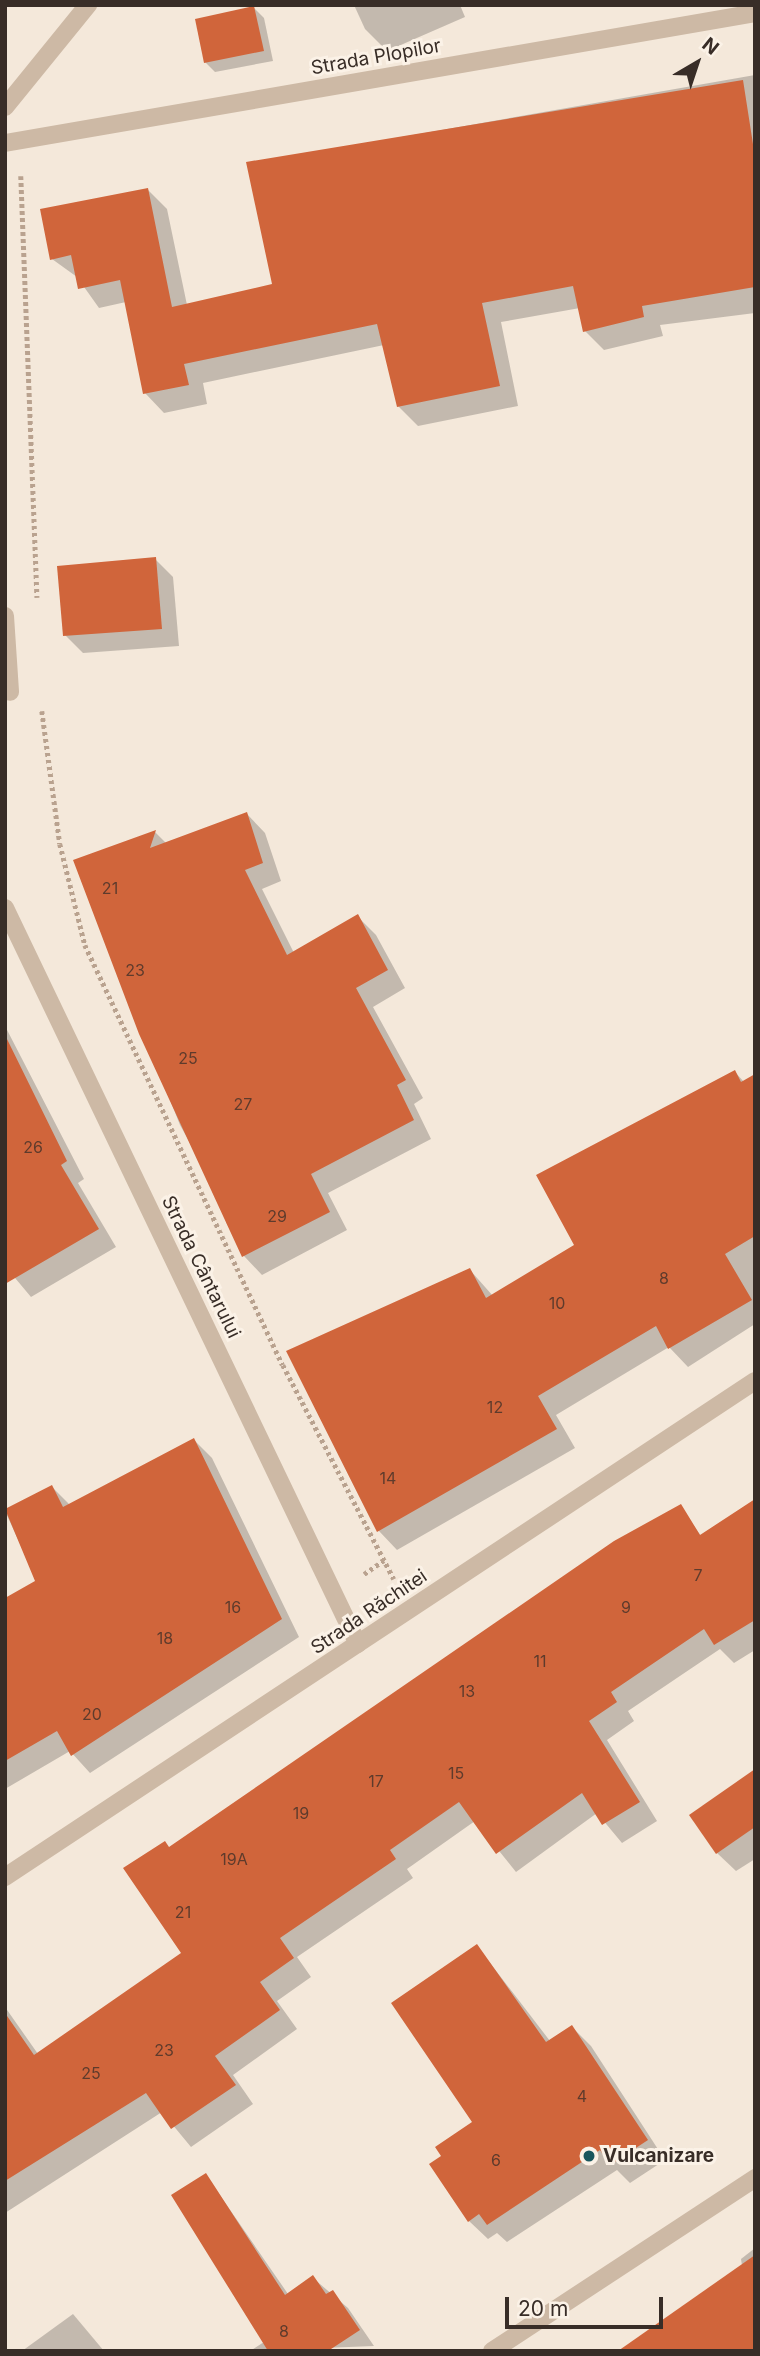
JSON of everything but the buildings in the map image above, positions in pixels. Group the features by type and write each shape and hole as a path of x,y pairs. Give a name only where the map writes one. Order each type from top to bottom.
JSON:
{"street":[{"path":"5,107 88,5"},
{"name":"Strada Plopilor","path":"13,141 755,13"},
{"path":"5,617 10,692"},
{"name":"Strada Cântarului","path":"5,908 358,1644"},
{"name":"Strada Răchitei","path":"5,1877 755,1381"},
{"path":"492,2351 755,2178"}],"path":[{"path":"13,141 37,605"},
{"path":"42,707 60,844 85,944 283,1365 410,1609"}],"place":[{"name":"Vulcanizare","path":"589,2156"}]}
